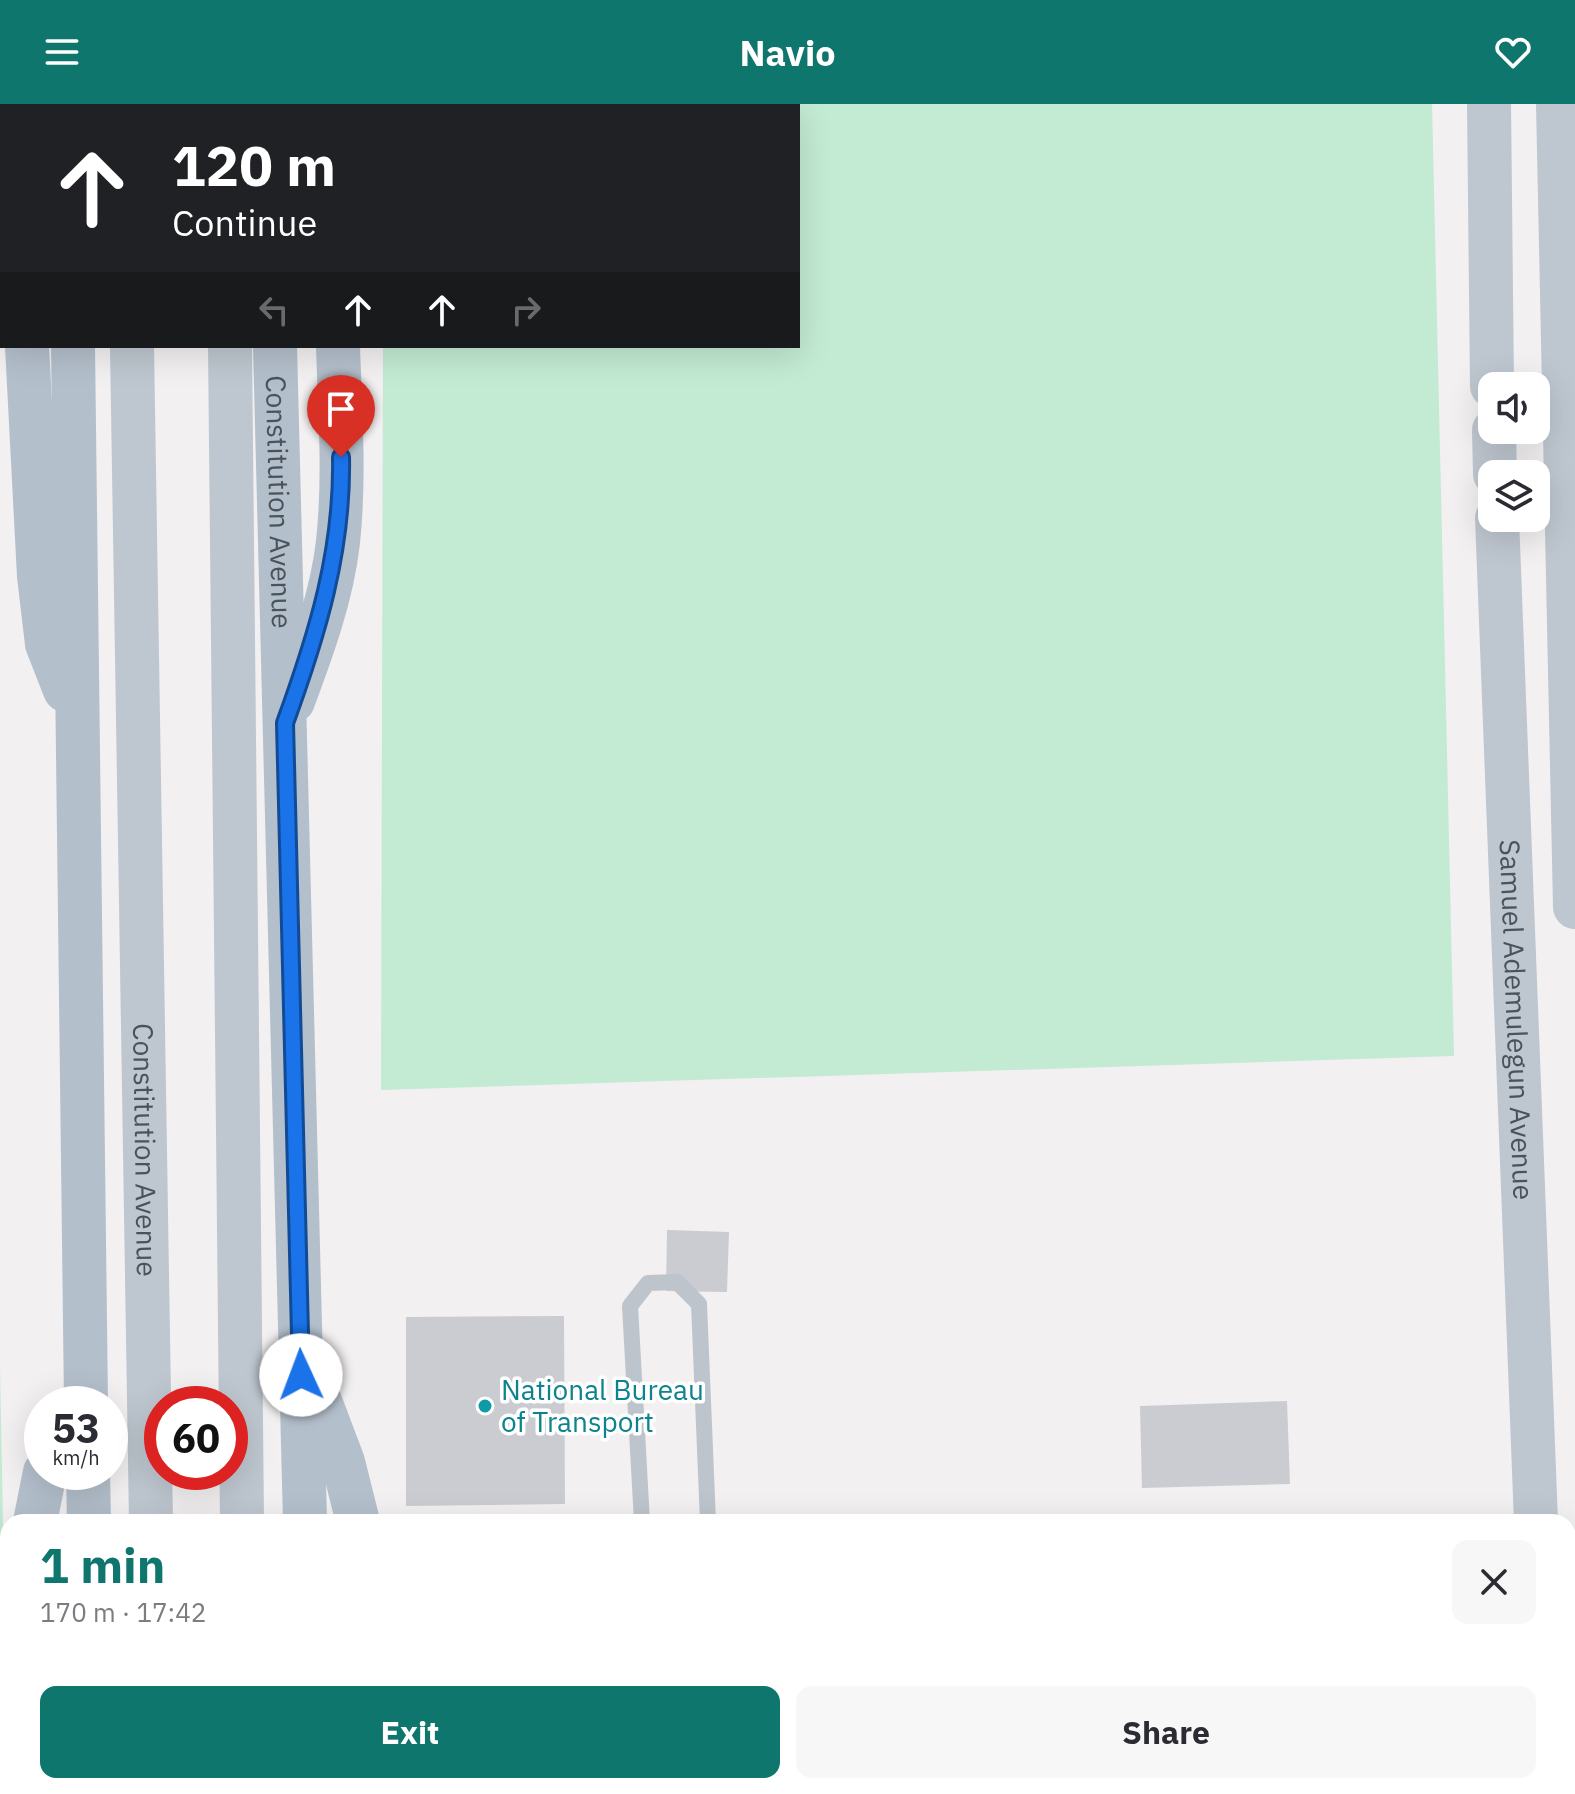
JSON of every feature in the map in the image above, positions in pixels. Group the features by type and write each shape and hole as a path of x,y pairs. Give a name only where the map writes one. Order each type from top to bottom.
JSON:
{"main road":[{"path":"1489,104 1492,372"},
{"path":"1558,104 1575,907"},
{"path":"27,348 57,548 77,722 85,1386"},
{"path":"57,548 73,348"},
{"name":"Constitution Avenue","path":"132,348 151,1514"},
{"name":"Constitution Avenue","path":"230,348 242,1514"},
{"name":"Constitution Avenue","path":"275,348 305,1514"},
{"path":"285,723 317,635 338,545 342,487 338,348"},
{"name":"Samuel Ademulegun Avenue","path":"1498,532 1536,1514"},
{"path":"66,1386 83,1322"},
{"path":"300,1348 343,1462 356,1514"},
{"path":"37,1514 41,1490"},
{"path":"88,1490 89,1514"}],"lane":[{"path":"642,1514 630,1306 648,1283 677,1282 699,1304 708,1514"}],"green space":[{"path":"800,104 1432,104 1454,1056 381,1090 383,348 800,348"},
{"path":"0,1366 3,1514 0,1514"}],"building":[{"path":"667,1230 729,1232 727,1292 666,1291"},
{"name":"National Bureau of Transport","path":"564,1316 565,1504 406,1506 406,1317"},
{"path":"1287,1401 1290,1484 1142,1488 1140,1406"}],"place":[{"name":"National Bureau of Transport","path":"485,1406"}],"route":[{"path":"301,1375 285,723 317,635 338,545 341,457"}]}
